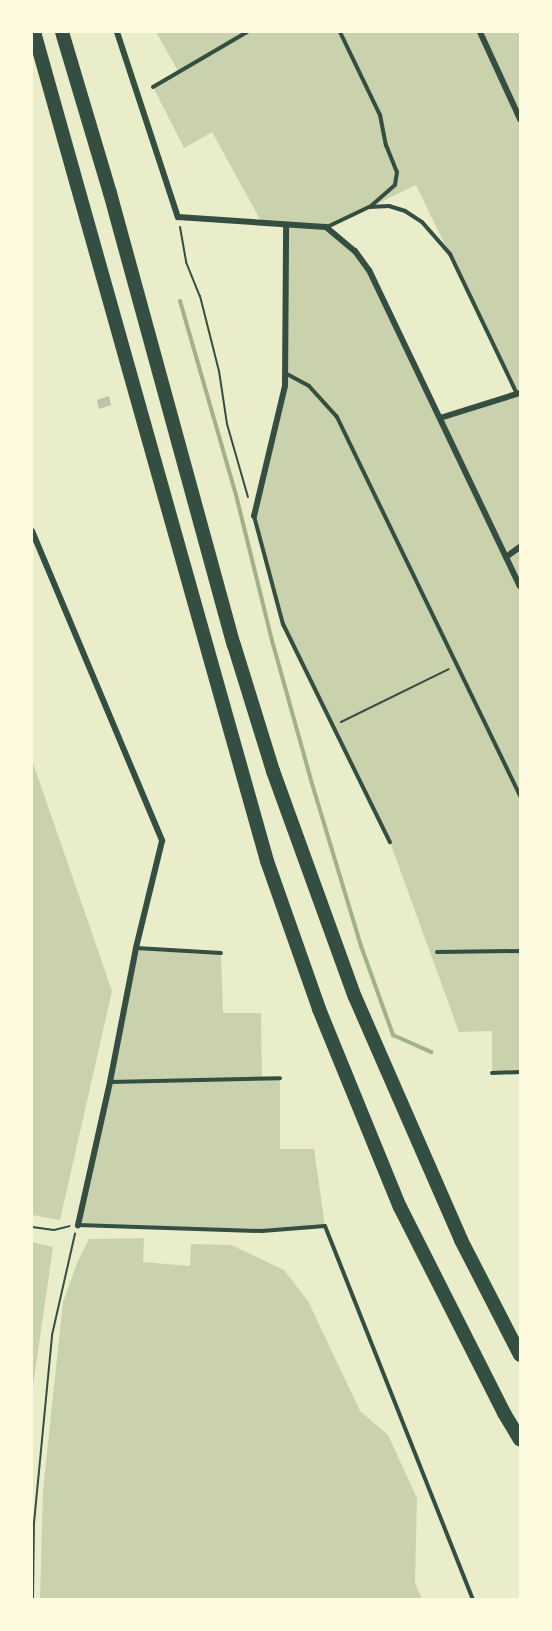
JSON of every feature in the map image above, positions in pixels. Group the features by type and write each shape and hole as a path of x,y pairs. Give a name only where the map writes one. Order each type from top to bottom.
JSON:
{"highway":[{"path":"34,32 267,861 320,1009 400,1207 504,1413 520,1440"},
{"path":"62,32 116,215 234,645 273,771 355,997 461,1240 520,1355"}],"street":[{"path":"117,32 178,217 326,228 355,250 369,270 520,586"},
{"path":"480,32 520,119"},
{"path":"254,516 285,386 286,225"},
{"path":"440,418 519,393"},
{"path":"32,531 162,841 136,948 110,1082 78,1225"},
{"path":"507,557 520,547"}],"lane":[{"path":"153,87 247,32"},
{"path":"326,228 369,207 395,185 396,172 386,145 380,115 340,32"},
{"path":"369,207 389,206 405,211 437,235 450,254 519,393"},
{"path":"285,373 309,386 337,417 520,796"},
{"path":"254,516 283,624 390,842"},
{"path":"136,948 221,953"},
{"path":"437,952 520,951"},
{"path":"492,1073 520,1072"},
{"path":"110,1082 280,1078"},
{"path":"78,1225 262,1231 325,1226 473,1599"}],"path":[{"path":"178,217 186,262 200,296 219,371 236,461 254,516"},
{"path":"333,725 457,665"},
{"path":"32,1227 54,1230 78,1225 51,1335 34,1523 33,1599"},
{"path":"520,1246 520,1255"}],"green space":[{"path":"156,32 520,32 520,1072 492,1073 492,1031 459,1032 390,842 283,624 254,516 285,386 286,225 262,223 212,132 184,148 153,87 178,71","holes":["416,185 517,394 440,418 369,270 342,238 327,228"]},
{"path":"32,760 112,991 60,1220 32,1215"},
{"path":"136,948 221,953 223,1013 261,1013 262,1078 280,1078 280,1149 314,1149 325,1226 262,1231 78,1225"},
{"path":"144,1238 143,1262 190,1266 191,1244 231,1245 284,1270 308,1301 360,1411 388,1435 417,1498 415,1583 422,1599 40,1599 43,1490 63,1302 77,1263 89,1239"},
{"path":"32,1242 53,1247 33,1386 32,1417"}],"building":[{"path":"109,396 111,405 99,409 97,400"}],"waterway":[{"path":"180,301 235,491 273,644 313,787 361,946 393,1035 431,1052"}]}
